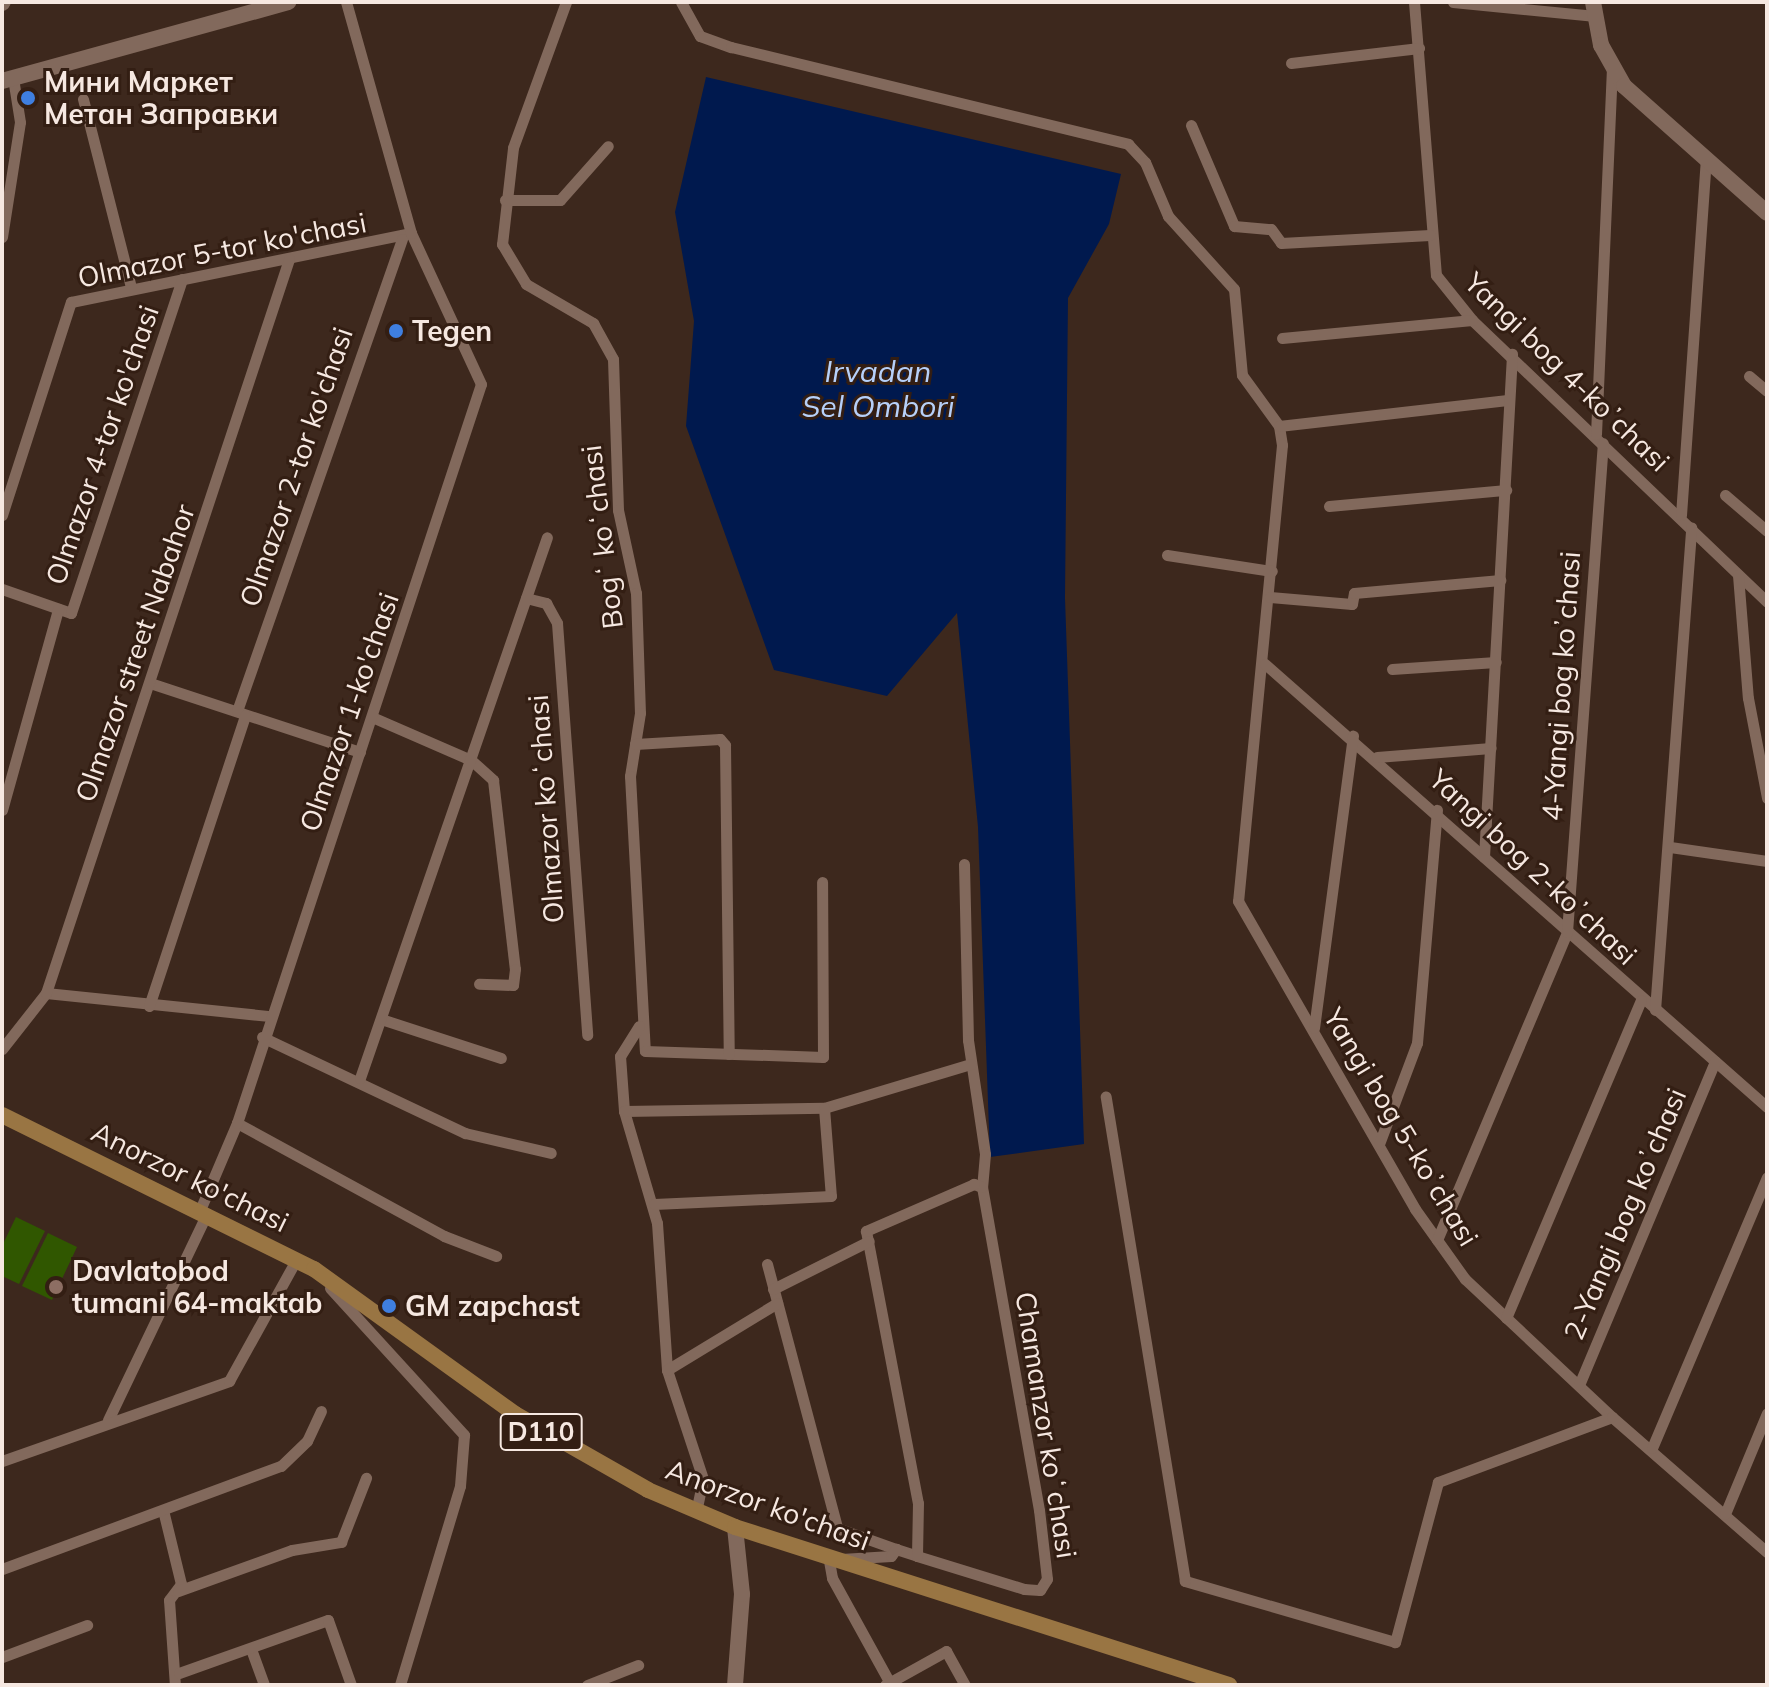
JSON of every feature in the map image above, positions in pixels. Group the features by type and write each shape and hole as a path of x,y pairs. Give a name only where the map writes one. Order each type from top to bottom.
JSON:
{"main road":[{"path":"8,80 288,2"},
{"path":"1594,9 1612,71 1706,161 1767,213"},
{"name":"Anorzor ko'chasi","path":"2,1115 203,1211 314,1269 546,1434 696,1511 735,1527 1225,1684"},
{"path":"735,1527 742,1594 739,1682"}],"street":[{"name":"Olmazor 1-ko'chasi","path":"108,1420 203,1211 237,1123 262,1037 372,717 481,384 406,236 346,2"},
{"name":"Bogʻ koʻchasi","path":"566,2 513,148 502,244 510,267 549,300 593,323 613,359 617,497 636,593 639,1026"},
{"path":"681,2 700,36 731,47 1128,144 1145,162 1180,233 1234,289 1242,375 1279,426 1508,400"},
{"name":"Yangi bog 4-koʼchasi","path":"1414,2 1430,235 1436,275 1472,320 1512,354 1681,515 1767,602"},
{"path":"1453,2 1594,9"},
{"path":"1291,63 1419,48"},
{"name":"4-Yangi bog koʼchasi","path":"1567,932 1600,438 1612,71"},
{"path":"2,237 20,122 8,80"},
{"path":"83,99 131,287"},
{"path":"1191,125 1234,226 1271,229 1281,243 1430,235"},
{"path":"505,200 560,200 608,146"},
{"path":"1681,515 1706,161"},
{"name":"Olmazor 5-tor ko'chasi","path":"2,515 71,302 131,287 406,236"},
{"name":"Olmazor 2-tor ko'chasi","path":"149,1006 241,713 406,236"},
{"name":"Olmazor street Nabahor","path":"2,1049 46,993 289,259"},
{"name":"Olmazor 4-tor ko'chasi","path":"2,589 71,613 182,279"},
{"path":"1282,338 1472,320"},
{"path":"1484,857 1512,354"},
{"path":"1749,376 1767,391"},
{"name":"Yangi bog 5-koʼchasi","path":"1279,426 1265,664 1236,894 1379,1144 1437,1240 1465,1279 1612,1417 1652,1448 1767,1552"},
{"path":"1329,506 1506,490"},
{"path":"1725,495 1767,531"},
{"path":"1655,1010 1670,847 1691,527"},
{"name":"Olmazor koʻchasi","path":"360,1078 547,537"},
{"path":"1167,555 1272,571"},
{"path":"1738,575 1767,798"},
{"path":"1270,597 1352,604 1354,593 1500,580"},
{"name":"Olmazor koʻchasi","path":"526,598 546,603 557,623 587,1035"},
{"name":"Olmazor 4-tor ko'chasi","path":"2,810 58,609"},
{"path":"1392,669 1496,662"},
{"name":"Yangi bog 2-koʼchasi","path":"1265,664 1377,757 1641,1000 1767,1107"},
{"path":"150,683 360,752"},
{"path":"372,717 471,760"},
{"path":"1314,1028 1353,736"},
{"path":"635,744 720,739 725,745 729,1054"},
{"path":"1377,757 1491,748"},
{"name":"Olmazor koʻchasi","path":"471,760 493,780 515,969 513,985 479,984"},
{"path":"1379,1144 1417,1043 1437,810"},
{"path":"1670,847 1767,861"},
{"name":"Chamanzor koʻchasi","path":"767,1264 833,1521 841,1531 1024,1589 1040,1590 1047,1579 982,1187 985,1154 971,1064 964,864"},
{"path":"639,1026 645,1051 825,1054 822,882"},
{"path":"1437,1240 1567,932"},
{"path":"46,993 149,1006 270,1016"},
{"path":"1506,1318 1641,1000"},
{"path":"381,1019 501,1058"},
{"path":"639,1026 620,1056 624,1111 631,1152 654,1204 667,1370 703,1479 696,1511"},
{"path":"262,1037 360,1078 465,1133 551,1153"},
{"name":"2-Yangi bog koʼchasi","path":"1579,1385 1715,1061"},
{"path":"624,1111 824,1108 971,1064"},
{"path":"1106,1096 1181,1571 1193,1586 1395,1642 1438,1482 1612,1417"},
{"path":"654,1204 831,1196 824,1108"},
{"path":"237,1123 444,1236 496,1256"},
{"path":"1652,1448 1767,1177"},
{"path":"917,1556 918,1503 866,1231 974,1184 982,1187"},
{"path":"773,1289 869,1241"},
{"path":"2,1461 108,1420 229,1381 296,1260"},
{"path":"314,1269 464,1435 460,1486 400,1685"},
{"path":"667,1370 777,1303"},
{"path":"2,1569 281,1466 307,1441 321,1411"},
{"path":"1725,1514 1767,1413"},
{"path":"175,1685 179,1673 169,1600 178,1591 292,1550 341,1542 366,1478"},
{"path":"163,1510 178,1591"},
{"path":"896,1549 891,1556 834,1557 832,1578 888,1684 946,1651 965,1685"},
{"path":"179,1673 328,1620 351,1685"},
{"path":"2,1657 87,1625"},
{"path":"251,1649 264,1685"},
{"path":"587,1685 638,1665"}],"green space":[{"path":"16,1217 45,1231 19,1284 2,1276 2,1246"},
{"path":"48,1233 77,1247 52,1300 22,1286"}],"water":[{"name":"Irvadan Sel Ombori","path":"706,77 1121,174 1109,224 1068,298 1065,598 1084,1144 990,1157 978,827 957,613 887,696 774,670 686,426 694,321 675,212"}],"place":[{"name":"Мини Маркет Метан Заправки","path":"28,98"},
{"name":"Tegen","path":"396,331"},
{"name":"Davlatobod tumani 64-maktab","path":"56,1287"},
{"name":"GM zapchast","path":"389,1306"}]}
